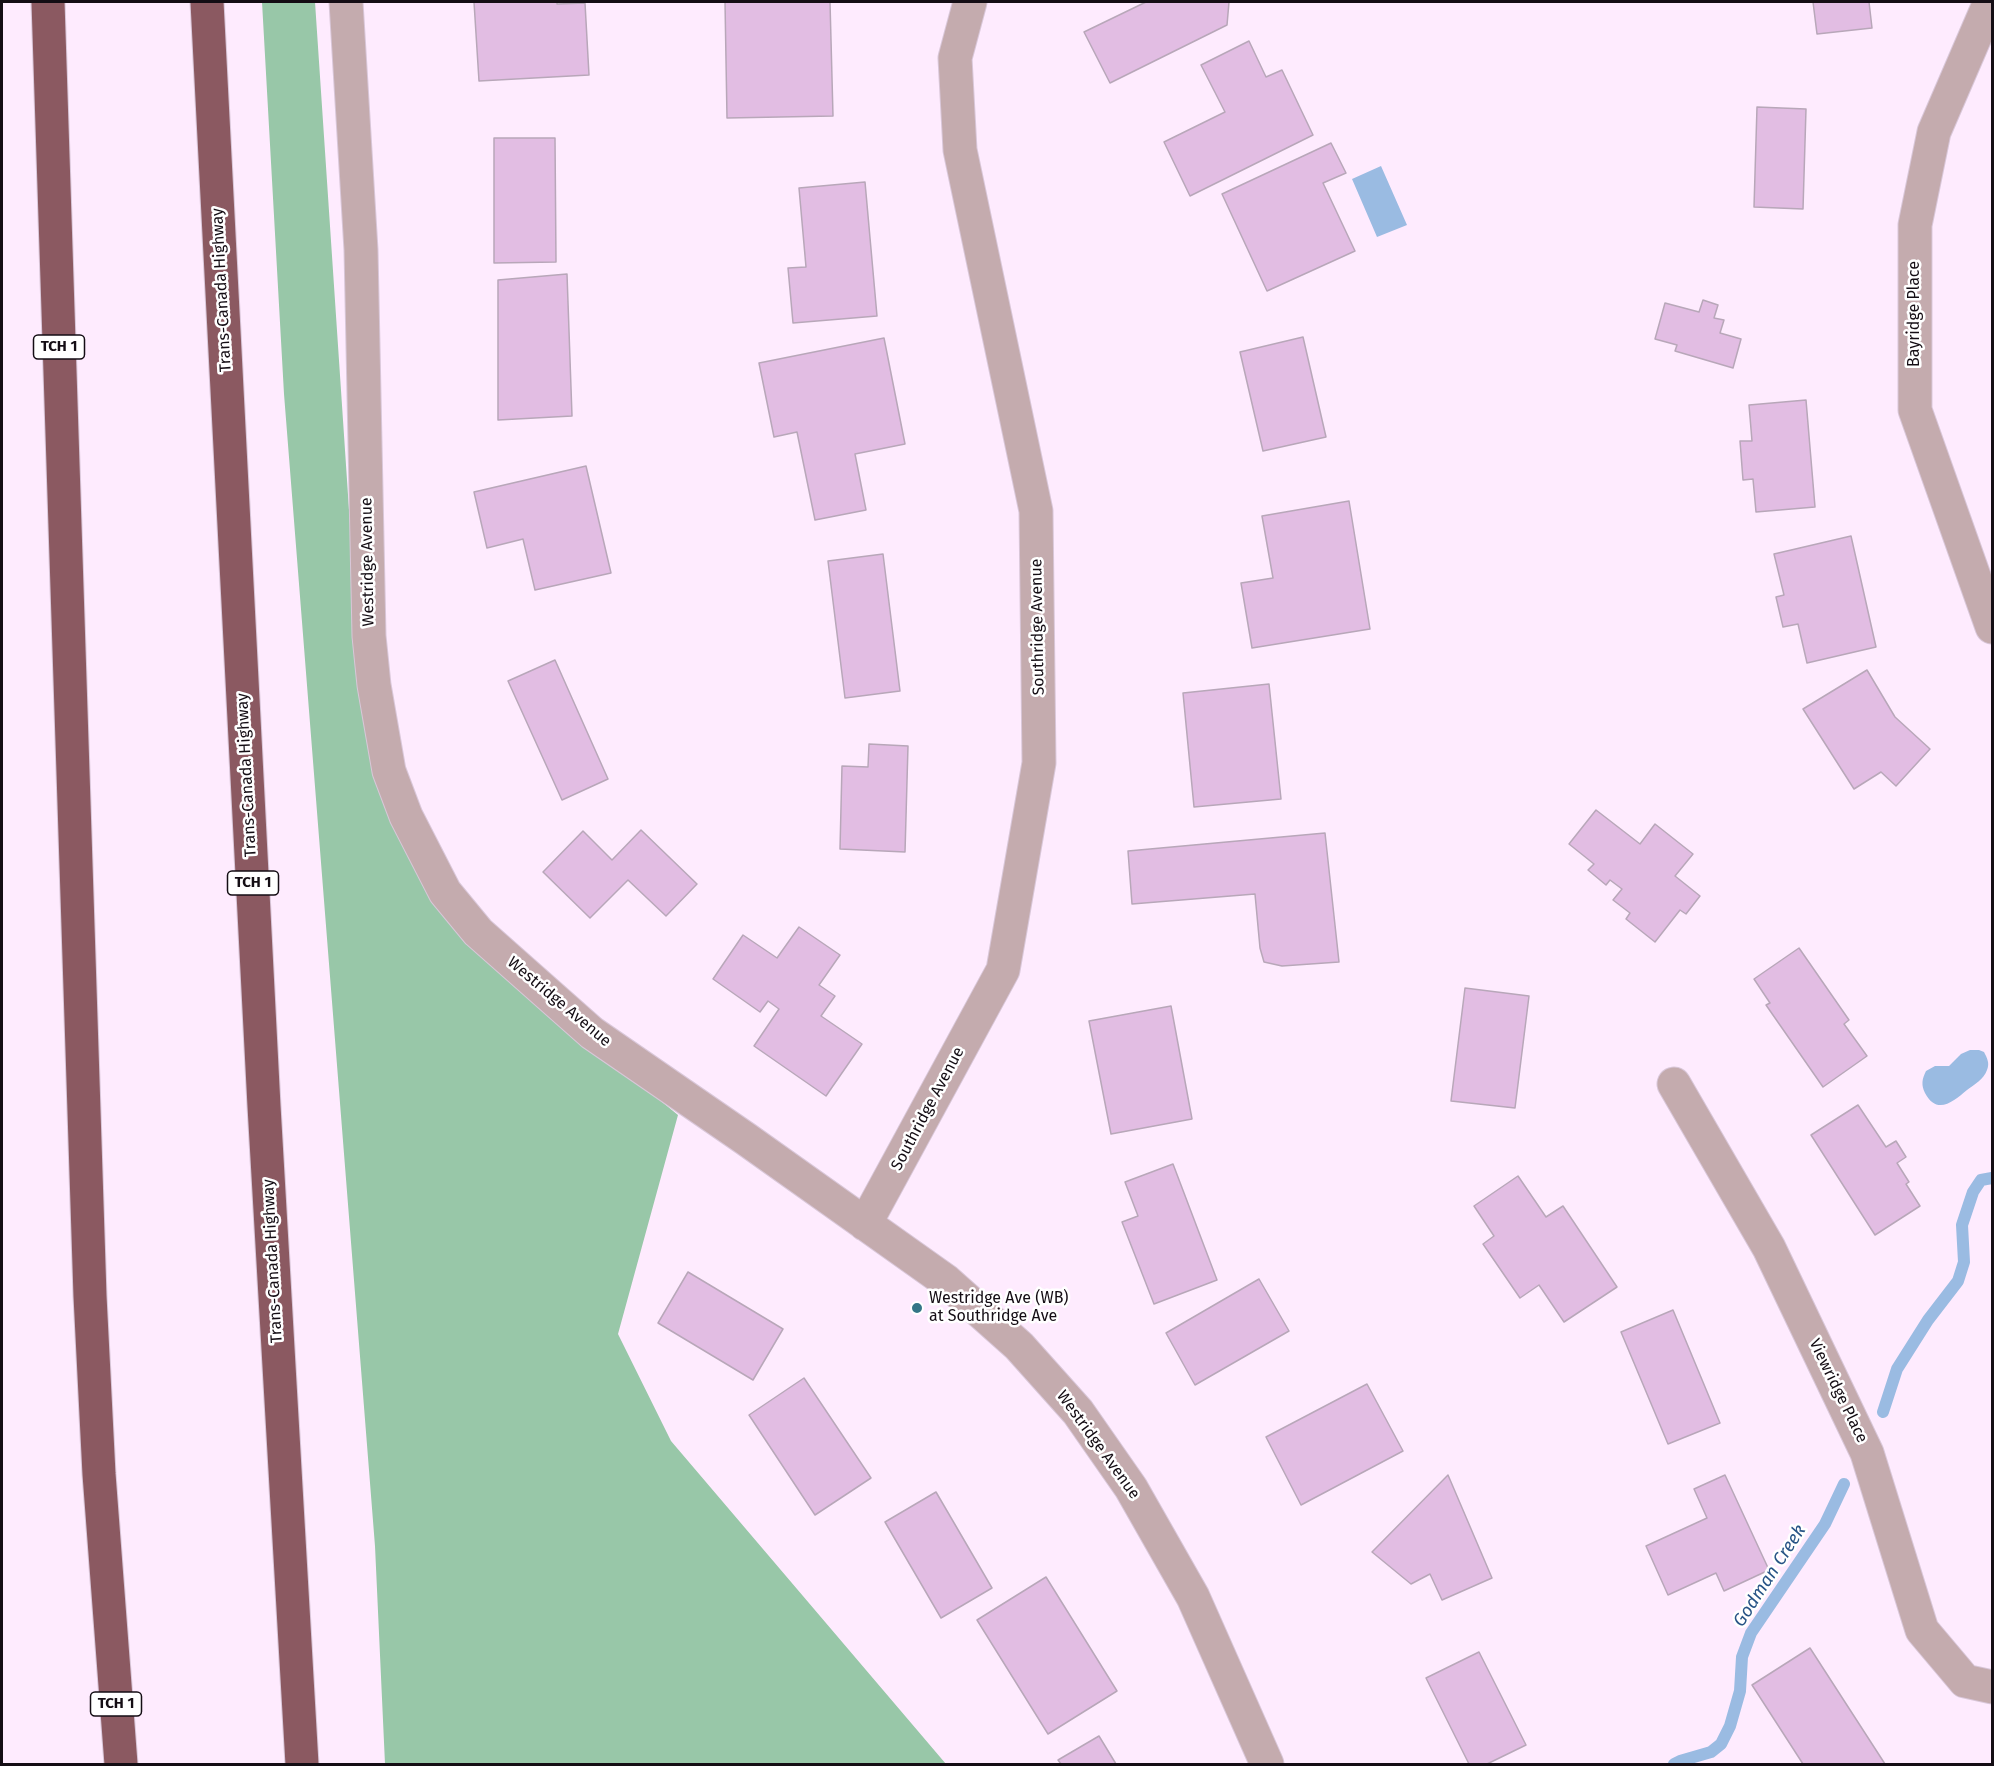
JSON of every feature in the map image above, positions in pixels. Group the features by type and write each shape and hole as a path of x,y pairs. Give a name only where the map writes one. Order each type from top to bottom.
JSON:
{"highway":[{"name":"TCH 1","path":"48,2 87,1228 99,1474 122,1764"},
{"name":"Trans-Canada Highway","path":"207,2 264,1106 302,1764"}],"street":[{"name":"Westridge Avenue","path":"346,2 361,250 369,636 383,739 390,771 405,816 445,892 478,932 592,1033 746,1138 946,1281 1019,1346 1078,1412 1131,1488 1193,1597 1267,1764"},
{"name":"Southridge Avenue","path":"865,1224 1003,970 1039,763 1036,511 960,150 955,58 970,2"},
{"name":"Bayridge Place","path":"1990,2 1934,132 1915,225 1915,410 1992,627"},
{"name":"Viewridge Place","path":"1674,1084 1769,1248 1867,1453 1922,1630 1965,1681 1992,1687"}],"green space":[{"path":"262,2 315,2 362,704 463,939 678,1115 618,1334 671,1441 946,1764 385,1764 375,1546 284,394"}],"water":[{"path":"1381,166 1407,225 1377,237 1352,179"},
{"path":"1970,1050 1984,1052 1988,1063 1986,1073 1979,1082 1951,1102 1935,1104 1925,1093 1923,1087 1926,1071 1935,1066 1949,1066 1961,1054"}],"building":[{"path":"474,2 585,3 589,75 479,81"},
{"path":"725,2 830,2 833,116 727,118"},
{"path":"1146,2 1229,2 1227,25 1110,83 1084,32"},
{"path":"1813,2 1869,2 1872,28 1817,34"},
{"path":"1249,41 1266,77 1282,70 1313,135 1190,196 1164,142 1225,112 1201,65"},
{"path":"1757,107 1806,109 1803,209 1754,207"},
{"path":"494,138 555,138 556,262 494,263"},
{"path":"1331,143 1346,173 1323,183 1355,251 1267,291 1222,194"},
{"path":"865,182 877,316 793,323 788,268 806,267 799,188"},
{"path":"567,274 572,416 498,420 498,280"},
{"path":"1703,300 1718,305 1714,318 1724,320 1720,333 1741,339 1733,368 1675,351 1677,345 1655,339 1665,303 1699,312"},
{"path":"1303,337 1326,437 1263,451 1240,352"},
{"path":"884,338 905,444 855,454 866,510 815,520 797,432 774,437 759,363"},
{"path":"1806,400 1815,507 1756,512 1753,479 1743,480 1740,441 1752,441 1749,405"},
{"path":"586,466 611,573 535,590 523,539 487,548 474,492"},
{"path":"1349,501 1370,629 1252,648 1241,583 1273,578 1262,516"},
{"path":"1851,536 1876,647 1807,663 1798,624 1783,627 1776,597 1784,595 1774,554"},
{"path":"883,554 900,691 845,698 828,561"},
{"path":"555,660 608,779 562,800 508,681"},
{"path":"1867,670 1895,717 1930,749 1896,786 1881,772 1854,789 1803,709"},
{"path":"1269,684 1281,799 1194,807 1183,693"},
{"path":"869,744 908,746 905,852 840,849 842,766 868,767"},
{"path":"1596,810 1640,844 1655,824 1693,854 1675,876 1700,896 1686,914 1680,910 1655,942 1626,919 1630,913 1613,900 1622,889 1610,880 1606,885 1588,870 1594,864 1569,844"},
{"path":"641,830 697,884 666,916 628,880 590,918 543,872 583,831 612,860"},
{"path":"1325,833 1339,962 1282,966 1264,962 1260,948 1255,894 1132,904 1128,851"},
{"path":"799,927 840,955 819,985 835,996 821,1016 862,1044 826,1096 754,1046 779,1009 768,1001 760,1012 713,979 743,935 777,958"},
{"path":"1799,948 1849,1020 1844,1024 1867,1056 1823,1087 1766,1005 1770,1003 1754,979"},
{"path":"1465,988 1529,996 1515,1108 1451,1101"},
{"path":"1171,1006 1192,1119 1111,1134 1089,1021"},
{"path":"1858,1105 1886,1147 1896,1141 1906,1157 1897,1163 1909,1182 1906,1184 1920,1206 1875,1235 1811,1135"},
{"path":"1173,1164 1217,1280 1154,1304 1122,1222 1138,1216 1125,1182"},
{"path":"1518,1176 1546,1217 1563,1206 1617,1287 1564,1322 1539,1285 1520,1298 1483,1244 1494,1236 1474,1206"},
{"path":"688,1272 783,1329 753,1380 658,1323"},
{"path":"1259,1279 1289,1331 1195,1385 1166,1333"},
{"path":"1673,1310 1720,1423 1668,1444 1621,1332"},
{"path":"804,1378 871,1478 815,1515 749,1415"},
{"path":"1367,1384 1403,1451 1301,1505 1266,1437"},
{"path":"1448,1475 1492,1578 1442,1600 1430,1574 1411,1584 1372,1552"},
{"path":"1725,1475 1769,1570 1724,1591 1716,1573 1668,1595 1646,1546 1707,1518 1694,1489"},
{"path":"936,1492 992,1588 941,1618 885,1522"},
{"path":"1046,1577 1117,1691 1048,1734 977,1620"},
{"path":"1810,1648 1885,1764 1803,1764 1752,1685"},
{"path":"1479,1652 1526,1745 1487,1764 1469,1764 1426,1678"},
{"path":"1099,1736 1116,1764 1061,1764 1058,1760"}],"waterway":[{"name":"Godman Creek","path":"1883,1412 1897,1369 1928,1320 1958,1281 1964,1262 1962,1225 1973,1192 1981,1180 1992,1178"},
{"name":"Godman Creek","path":"1674,1764 1711,1752 1721,1744 1730,1726 1740,1691 1742,1657 1751,1633 1825,1524 1844,1484"}],"place":[{"name":"Westridge Ave (WB) at Southridge Ave","path":"917,1308"}]}
